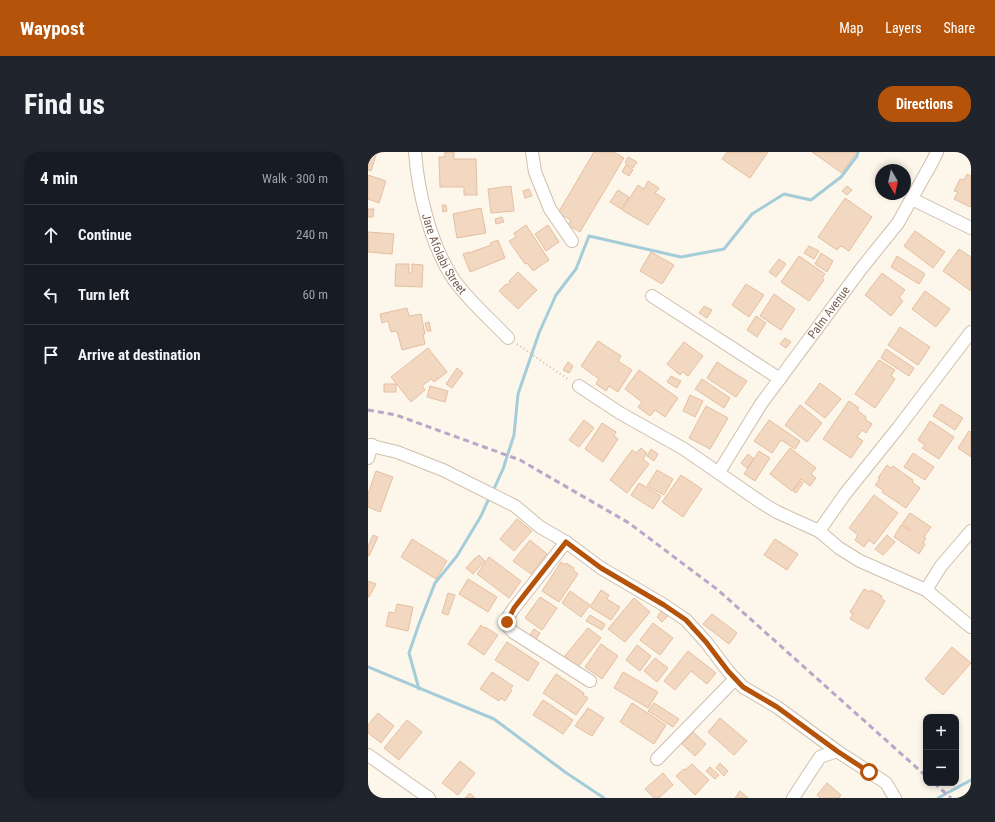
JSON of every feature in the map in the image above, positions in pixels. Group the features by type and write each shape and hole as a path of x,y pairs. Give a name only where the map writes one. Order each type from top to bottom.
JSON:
{"street":[{"name":"Jare Afolabi Street","path":"415,152 422,199 437,247 454,279 468,297 508,338"},
{"path":"532,152 535,172 550,209 572,242"},
{"name":"Palm Avenue","path":"719,472 761,404 861,269 898,223 936,152"},
{"path":"912,199 971,228"},
{"path":"652,296 780,379"},
{"path":"819,531 845,494 898,428 971,332"},
{"path":"579,386 620,413 684,449 762,503 777,512 819,531 839,548 860,561 926,590 971,627"},
{"path":"368,458 370,445 397,452 443,470 515,506 540,528 566,542 601,568 664,605 686,620 743,687 777,707 837,751 886,783 895,798"},
{"path":"926,590 941,566 971,531"},
{"path":"566,542 514,608 508,617 507,625 513,632 590,681"},
{"path":"657,759 735,679"},
{"path":"793,798 820,757 837,751"},
{"path":"368,755 429,798"}],"path":[{"path":"508,338 579,386"}],"building":[{"path":"368,152 377,152 371,171 368,170"},
{"path":"445,152 454,152 454,159 476,159 477,195 464,195 464,187 440,187 439,157 445,157"},
{"path":"594,152 614,152 624,158 580,232 568,225 571,220 558,213"},
{"path":"727,152 768,152 750,178 722,159"},
{"path":"812,152 857,152 842,173"},
{"path":"628,157 637,162 633,168 625,163"},
{"path":"626,165 633,170 629,176 622,172"},
{"path":"967,174 971,176 970,207 954,199 958,192 954,191 960,179 964,180"},
{"path":"368,175 386,181 379,203 368,199"},
{"path":"648,181 659,188 655,193 665,199 648,225 622,210 638,185 644,189"},
{"path":"511,186 514,211 491,213 488,189"},
{"path":"847,186 852,190 847,195 842,191"},
{"path":"529,189 532,196 525,198 523,191"},
{"path":"618,190 629,197 621,209 610,202"},
{"path":"845,198 872,217 849,251 841,246 837,250 818,237"},
{"path":"442,205 446,205 447,211 443,212"},
{"path":"481,208 486,233 457,238 453,214"},
{"path":"368,209 374,209 373,217 368,217"},
{"path":"502,217 504,222 496,224 495,219"},
{"path":"526,225 549,260 533,271 527,263 525,264 509,241 516,237 514,233"},
{"path":"548,225 559,242 546,251 535,234"},
{"path":"915,231 945,252 933,268 904,246"},
{"path":"368,232 394,234 392,254 368,252"},
{"path":"498,240 505,258 470,272 463,254 491,245 490,243"},
{"path":"809,246 819,251 814,259 804,253"},
{"path":"959,249 971,257 971,291 943,271"},
{"path":"651,252 674,265 662,284 640,271"},
{"path":"821,253 833,261 827,272 815,264"},
{"path":"799,256 825,274 822,278 824,280 809,301 781,282"},
{"path":"897,256 925,274 919,284 891,267"},
{"path":"779,259 786,264 776,277 769,272"},
{"path":"396,264 409,264 409,273 412,273 412,264 423,265 422,287 395,286"},
{"path":"518,272 537,290 518,309 499,291 506,284 508,285 510,282 509,281"},
{"path":"882,273 905,290 899,298 903,301 891,316 865,295"},
{"path":"746,284 764,295 749,317 732,305"},
{"path":"925,291 950,309 936,327 912,309"},
{"path":"774,294 795,309 781,330 760,316"},
{"path":"704,306 712,310 707,318 699,313"},
{"path":"407,308 409,316 421,314 425,334 423,334 425,344 402,350 397,331 391,332 388,321 382,323 380,314"},
{"path":"756,316 766,323 757,337 747,330"},
{"path":"429,322 431,331 427,331 425,323"},
{"path":"900,327 930,347 918,365 888,345"},
{"path":"785,338 791,342 786,348 780,344"},
{"path":"598,341 621,356 618,361 632,370 618,392 609,386 606,391 596,384 599,379 581,366"},
{"path":"684,342 703,356 688,376 683,372 680,375 667,364"},
{"path":"428,348 447,372 434,382 431,379 422,386 425,390 411,402 391,377"},
{"path":"886,349 914,368 909,376 881,358"},
{"path":"879,360 895,370 891,376 895,379 875,408 855,394"},
{"path":"568,362 573,366 569,373 563,370"},
{"path":"717,362 747,381 736,397 707,378"},
{"path":"457,368 463,373 452,388 446,384"},
{"path":"639,370 678,398 665,417 655,410 650,416 638,407 642,402 625,389"},
{"path":"671,376 681,381 677,388 667,382"},
{"path":"702,379 730,398 724,408 695,389"},
{"path":"820,383 841,399 825,418 805,403"},
{"path":"384,384 396,384 396,392 384,392"},
{"path":"430,386 448,391 445,402 427,397"},
{"path":"690,395 703,401 695,417 683,411"},
{"path":"849,401 859,408 857,410 872,424 866,433 862,430 857,437 863,441 851,458 823,439"},
{"path":"941,404 963,418 955,430 933,416"},
{"path":"800,405 822,423 807,442 785,425"},
{"path":"706,406 728,418 710,449 689,438"},
{"path":"584,420 594,428 579,447 569,440"},
{"path":"769,420 800,441 795,449 781,440 772,453 754,441"},
{"path":"930,421 954,437 939,459 922,448 925,445 918,440"},
{"path":"602,423 616,432 614,436 618,439 603,462 585,449"},
{"path":"969,431 971,432 971,457 958,448"},
{"path":"641,448 647,453 643,459 649,464 627,493 610,480 632,450 636,453"},
{"path":"790,448 816,468 811,474 816,478 810,486 801,479 792,491 770,474"},
{"path":"651,449 658,454 654,461 647,456"},
{"path":"759,451 770,458 755,481 744,474"},
{"path":"913,453 934,467 925,480 904,467"},
{"path":"748,454 754,459 747,468 741,463"},
{"path":"887,465 891,468 893,466 913,480 912,482 920,488 906,508 882,492 883,490 875,485 880,479 878,478"},
{"path":"657,470 673,479 664,495 647,486"},
{"path":"376,471 393,477 380,512 368,507 368,494"},
{"path":"681,475 702,489 683,517 662,502"},
{"path":"801,481 803,483 796,493 793,491"},
{"path":"639,483 661,496 653,509 631,495"},
{"path":"874,495 898,513 874,544 869,540 864,547 855,540 858,535 849,528"},
{"path":"910,513 931,527 924,537 926,538 923,543 925,544 919,554 894,537 901,525 910,531 911,530 902,524"},
{"path":"517,519 532,531 514,551 500,539"},
{"path":"373,535 378,537 368,556 368,546"},
{"path":"887,535 895,542 883,555 875,549"},
{"path":"412,539 447,561 436,579 401,557"},
{"path":"775,539 798,554 787,570 764,555"},
{"path":"530,540 547,554 531,574 513,561"},
{"path":"479,555 485,561 473,574 466,568"},
{"path":"489,557 521,581 509,598 477,574"},
{"path":"561,562 574,568 573,570 578,574 559,602 542,591"},
{"path":"468,579 497,597 488,612 459,594"},
{"path":"368,581 376,584 369,597 368,597"},
{"path":"864,589 870,592 871,590 882,596 881,598 885,601 868,629 850,619 853,614 850,612"},
{"path":"601,590 609,595 607,599 620,607 611,620 590,607"},
{"path":"570,591 590,605 581,617 562,603"},
{"path":"448,593 455,595 448,615 442,613"},
{"path":"540,597 557,608 542,630 525,618"},
{"path":"634,598 650,612 625,642 608,629"},
{"path":"397,604 413,607 408,631 386,626 389,612 395,613"},
{"path":"663,609 669,615 662,622 657,617"},
{"path":"712,614 737,633 729,644 703,624"},
{"path":"590,615 605,624 602,630 586,621"},
{"path":"653,623 673,638 660,655 640,640"},
{"path":"481,625 498,635 484,655 468,644"},
{"path":"588,628 601,638 577,668 564,657"},
{"path":"534,629 540,633 536,639 530,635"},
{"path":"507,642 539,663 528,681 495,660"},
{"path":"601,644 618,656 602,679 585,667"},
{"path":"637,645 651,656 640,671 626,660"},
{"path":"952,647 971,663 943,695 925,679"},
{"path":"688,651 716,673 707,684 691,671 675,690 664,681"},
{"path":"655,658 668,668 657,682 644,671"},
{"path":"492,672 513,686 510,689 512,690 505,701 501,698 499,701 480,689"},
{"path":"623,672 658,692 648,708 614,688"},
{"path":"556,674 584,693 583,695 588,698 576,715 543,693"},
{"path":"543,700 573,720 563,734 533,715"},
{"path":"632,703 666,725 654,744 620,722"},
{"path":"654,703 679,719 673,727 648,711"},
{"path":"588,708 604,718 592,736 575,726"},
{"path":"378,713 394,726 381,743 368,733 368,725"},
{"path":"720,718 747,741 734,755 708,732"},
{"path":"407,720 422,732 399,760 384,748"},
{"path":"693,732 706,744 695,756 682,744"},
{"path":"460,761 475,773 458,795 442,783"},
{"path":"720,763 728,771 724,776 716,768"},
{"path":"692,764 709,780 695,795 676,776"},
{"path":"710,767 719,775 715,779 706,771"},
{"path":"663,773 673,785 659,798 654,798 645,789"},
{"path":"827,783 841,795 839,798 820,798 817,795"},
{"path":"740,791 748,798 735,798"},
{"path":"470,793 475,798 465,798"}],"waterway":[{"path":"493,491 503,469 514,435 518,394 539,333 556,295 576,269 589,236 681,257 724,249 752,214 784,194 811,200 841,177 857,156 858,152"},
{"path":"419,689 409,653 419,624 435,583 457,556 481,516 490,496"},
{"path":"368,667 494,719 565,772 604,798"},
{"path":"938,798 971,780"}],"railway":[{"path":"368,410 396,415 520,460 629,523 718,590 923,773"},
{"path":"937,786 951,798"}],"route":[{"path":"507,622 508,617 514,608 566,542 601,568 664,605 686,620 743,687 777,707 837,751 869,772"}]}
